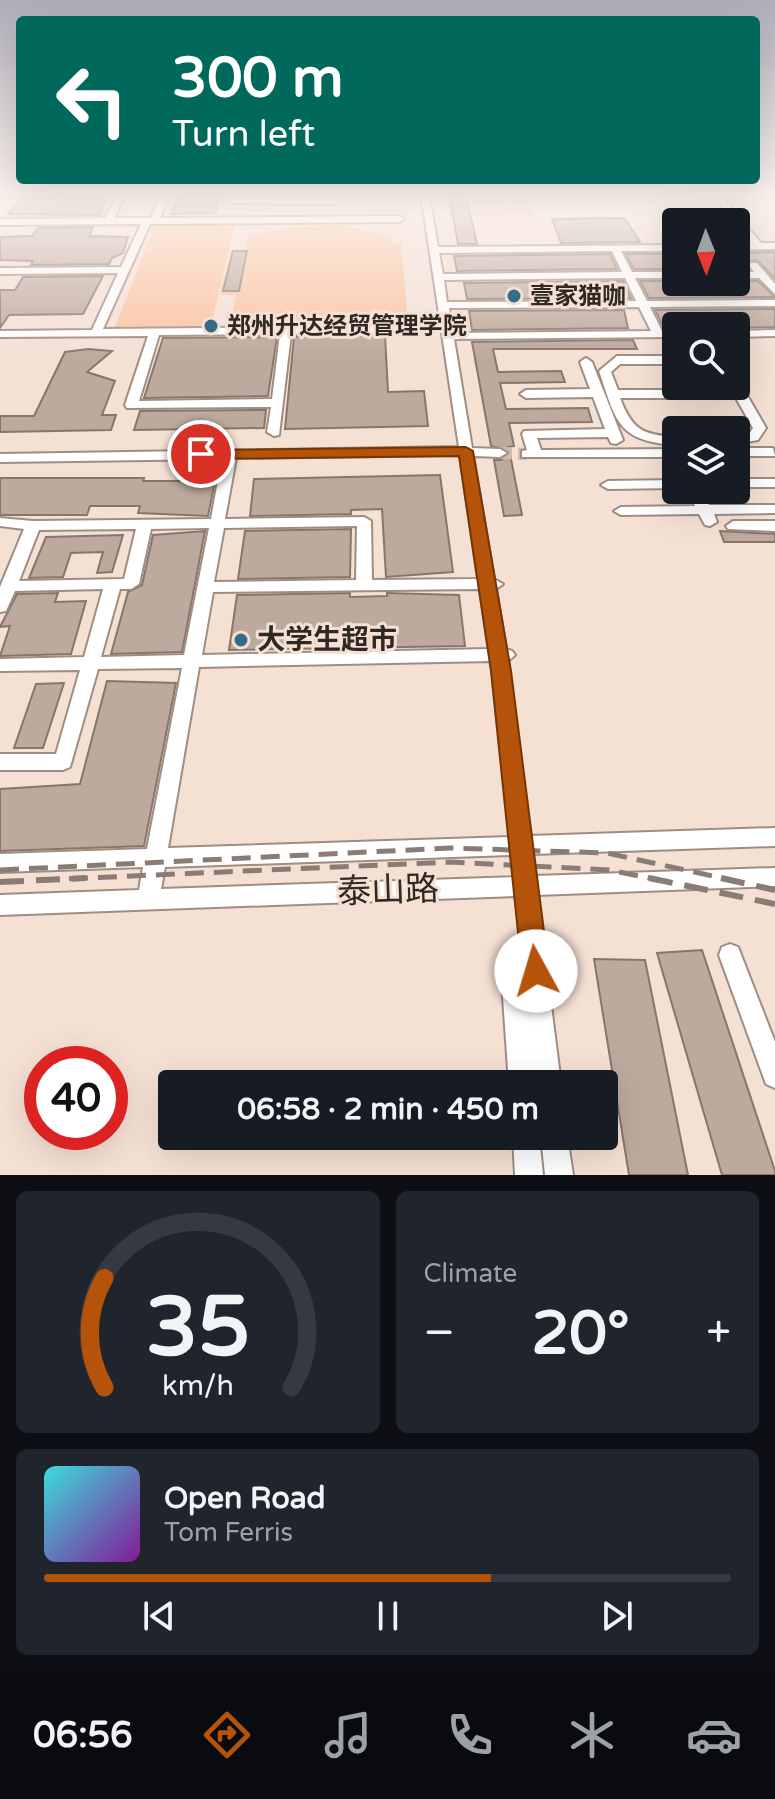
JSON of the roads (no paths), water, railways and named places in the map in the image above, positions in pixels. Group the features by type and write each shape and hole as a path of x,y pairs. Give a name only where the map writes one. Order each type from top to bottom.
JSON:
{"street":[{"path":"96,333 135,249"},
{"path":"539,249 433,250 470,452 502,655 546,1070"},
{"path":"615,249 658,334"},
{"path":"754,265 775,291"},
{"path":"0,271 124,270"},
{"path":"438,277 662,275"},
{"path":"750,275 762,275"},
{"path":"442,305 775,303"},
{"path":"0,334 404,329"},
{"path":"274,432 286,331"},
{"path":"155,332 131,405 277,403"},
{"path":"750,334 775,333"},
{"path":"447,336 662,334"},
{"path":"662,360 617,360 605,371 626,425 633,433 652,441 662,441"},
{"path":"586,362 621,453"},
{"path":"614,394 662,392"},
{"path":"526,394 598,393"},
{"path":"744,400 774,454"},
{"path":"750,438 760,428"},
{"path":"613,433 529,434 531,454 662,453"},
{"path":"0,458 500,453"},
{"path":"750,453 774,454"},
{"path":"148,899 230,454"},
{"path":"750,483 775,483"},
{"path":"608,485 662,484"},
{"path":"701,504 707,516"},
{"path":"621,511 707,516 775,509"},
{"path":"0,522 33,526 364,521 364,585"},
{"path":"9,586 131,584 145,524"},
{"path":"0,607 33,526"},
{"path":"733,526 775,526"},
{"path":"0,762 63,762 113,584"},
{"path":"205,587 491,584"},
{"path":"0,665 502,655"},
{"name":"泰山路","path":"0,863 775,837"},
{"name":"泰山路","path":"0,905 775,877"},
{"path":"730,955 775,1075"},
{"path":"513,968 521,1070"},
{"path":"527,1150 529,1175"},
{"path":"556,1150 559,1175"}],"tunnel":[{"path":"500,453 527,454"}],"railway":[{"path":"0,870 450,848 607,853 731,880"},
{"path":"40,880 451,862 609,870 649,878"},
{"path":"0,882 86,878"},
{"path":"649,878 659,880"},
{"path":"649,878 775,904"},
{"path":"721,878 775,890"}],"place":[{"name":"壹家猫咖","path":"514,296"},
{"name":"郑州升达经贸管理学院","path":"211,326"},
{"name":"大学生超市","path":"241,640"}]}
